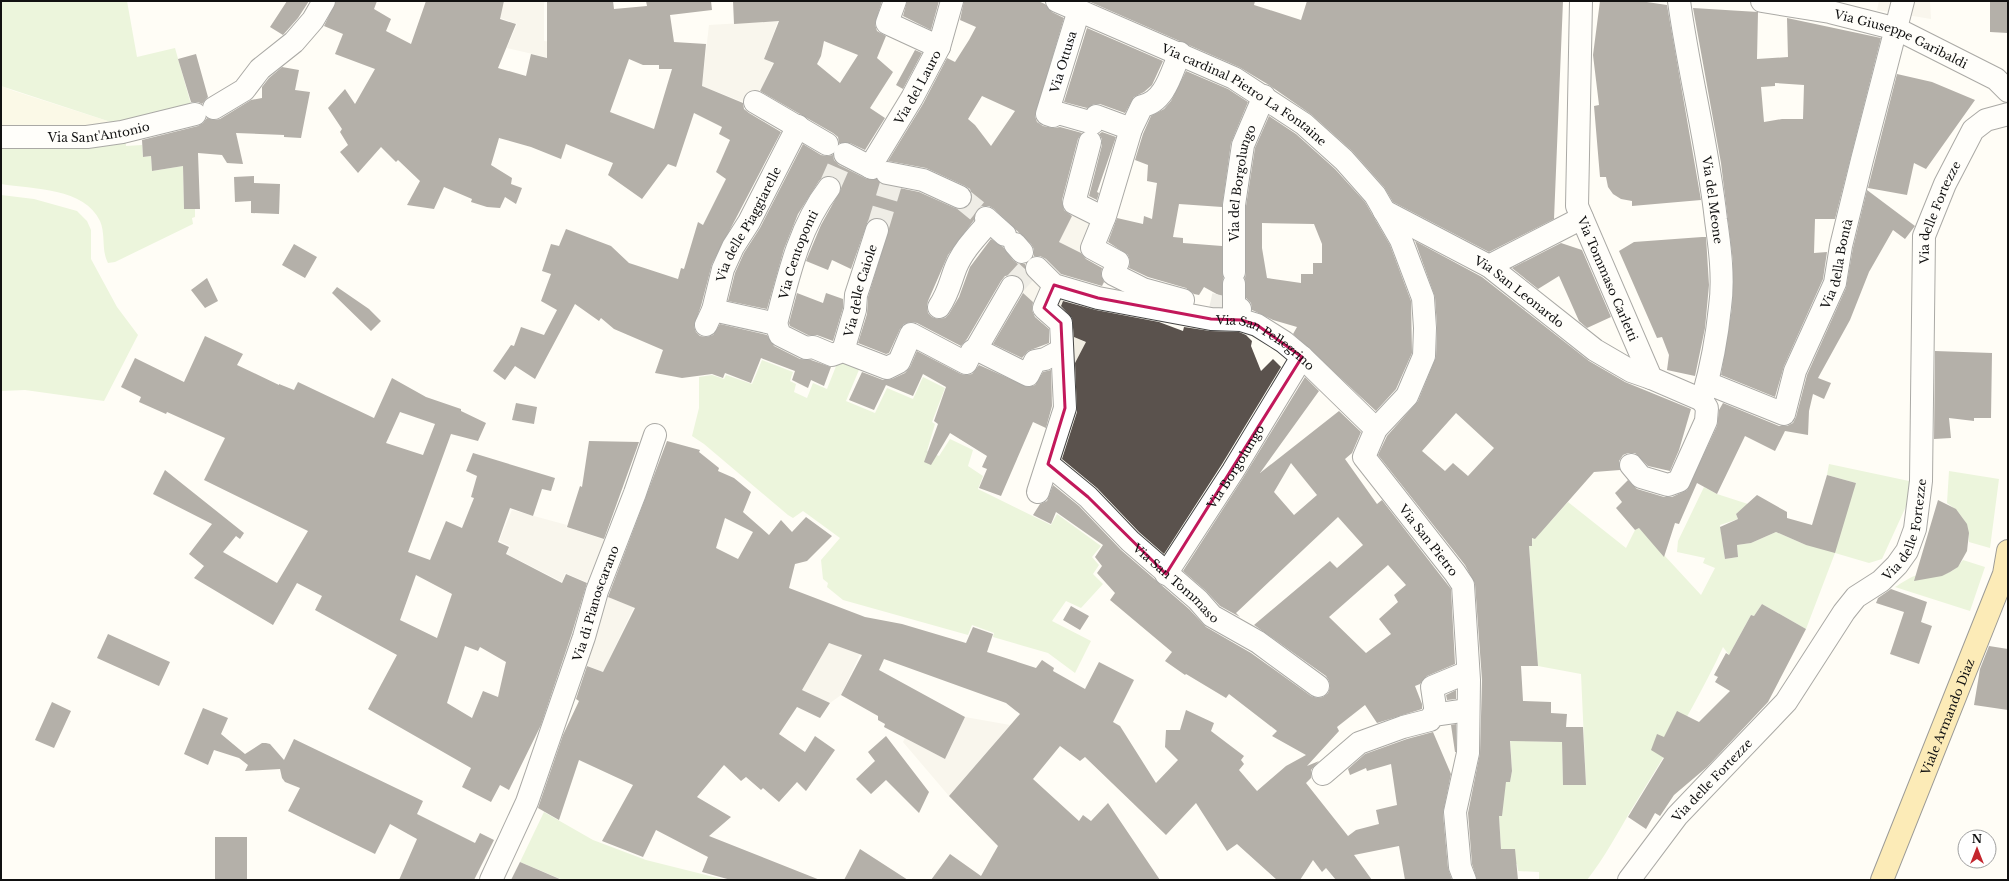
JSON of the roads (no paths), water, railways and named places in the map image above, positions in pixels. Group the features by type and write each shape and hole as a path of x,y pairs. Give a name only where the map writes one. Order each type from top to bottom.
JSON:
{"main road":[{"name":"Viale Armando Diaz","path":"1882,880 2004,574 2008,551"}],"street":[{"name":"Via Sant'Antonio","path":"1,137 94,136 122,132 204,111 244,90 260,69 294,42 313,20 324,1"},
{"path":"895,1 887,23 938,47"},
{"name":"Via del Lauro","path":"883,172 912,98 938,47 952,1"},
{"name":"Via Tommaso Carletti","path":"1581,1 1577,206 1651,378"},
{"name":"Via del Meone","path":"1679,1 1686,47 1711,175 1720,250 1721,306 1704,392"},
{"name":"Via Giuseppe Garibaldi","path":"1762,1 1831,7 1897,29 1996,79 2008,92"},
{"path":"1897,29 1903,1"},
{"name":"Via cardinal Pietro La Fontaine","path":"1072,5 1234,78 1264,96 1304,124 1344,160 1375,194 1397,232"},
{"name":"Via Ottusa","path":"1072,5 1047,114 1053,116 1058,114 1092,130"},
{"name":"Via della Bontà","path":"1704,392 1784,414 1795,370 1835,283 1841,246 1897,29"},
{"path":"1130,129 1096,116 1074,202 1104,218 1130,129 1142,106 1149,105 1160,98 1180,53"},
{"name":"Via del Borgolungo","path":"1104,218 1092,248 1118,262 1113,274 1143,289 1173,298 1228,307 1234,278 1234,205 1243,145 1264,96"},
{"path":"755,102 798,126 839,154 883,172 923,180 960,197"},
{"name":"Via delle Fortezze","path":"1629,880 1677,816 1786,702 1844,612 1856,597 1881,581 1898,565 1907,551 1915,529 1921,481 1924,236 1945,184 1973,130 1986,120 2008,114"},
{"name":"Via delle Piaggiarelle","path":"776,324 710,317 723,269 798,126"},
{"name":"Via Centoponti","path":"776,324 797,250 815,206 829,188"},
{"name":"Via San Leonardo","path":"1384,210 1489,266 1595,350 1631,371 1651,378"},
{"path":"1489,266 1582,218"},
{"name":"Via delle Caiole","path":"843,351 855,310 856,295 877,230"},
{"name":"Via San Pietro","path":"1397,232 1423,298 1425,328 1424,356 1407,396 1376,429 1364,457 1455,572 1463,585 1468,672 1468,753 1455,812 1460,867 1464,880"},
{"path":"938,307 947,294 956,266 970,244 1004,234"},
{"name":"Via San Pellegrino","path":"1036,268 1054,285 1098,298 1131,300 1211,319 1241,320 1258,325 1284,342 1306,361 1376,429"},
{"path":"1038,492 1065,408 1061,323 1044,308 1054,285"},
{"path":"776,324 780,335 806,348 812,347 832,355 843,351 887,368 899,362 911,334 966,363 972,351 976,349 1012,287"},
{"path":"976,349 1028,375 1034,361 1041,361 1062,350"},
{"name":"Via Borgolungo","path":"1166,574 1306,361"},
{"path":"1631,465 1641,477 1668,485 1679,481 1706,421 1707,408 1704,392 1651,378"},
{"name":"Via di Pianoscarano","path":"491,880 524,809 538,772 598,591 655,435"},
{"name":"Via San Tommaso","path":"1048,464 1088,497 1130,541 1166,574 1198,600 1212,616 1258,642 1318,686"},
{"path":"1436,714 1432,687 1468,672"},
{"path":"1323,774 1359,743 1402,727 1430,720 1433,714 1468,710"}],"tunnel":[{"path":"829,188 840,163"},
{"path":"877,230 893,177"},
{"path":"960,197 986,218"},
{"path":"1012,287 1033,264"},
{"path":"1210,304 1228,308"}]}
